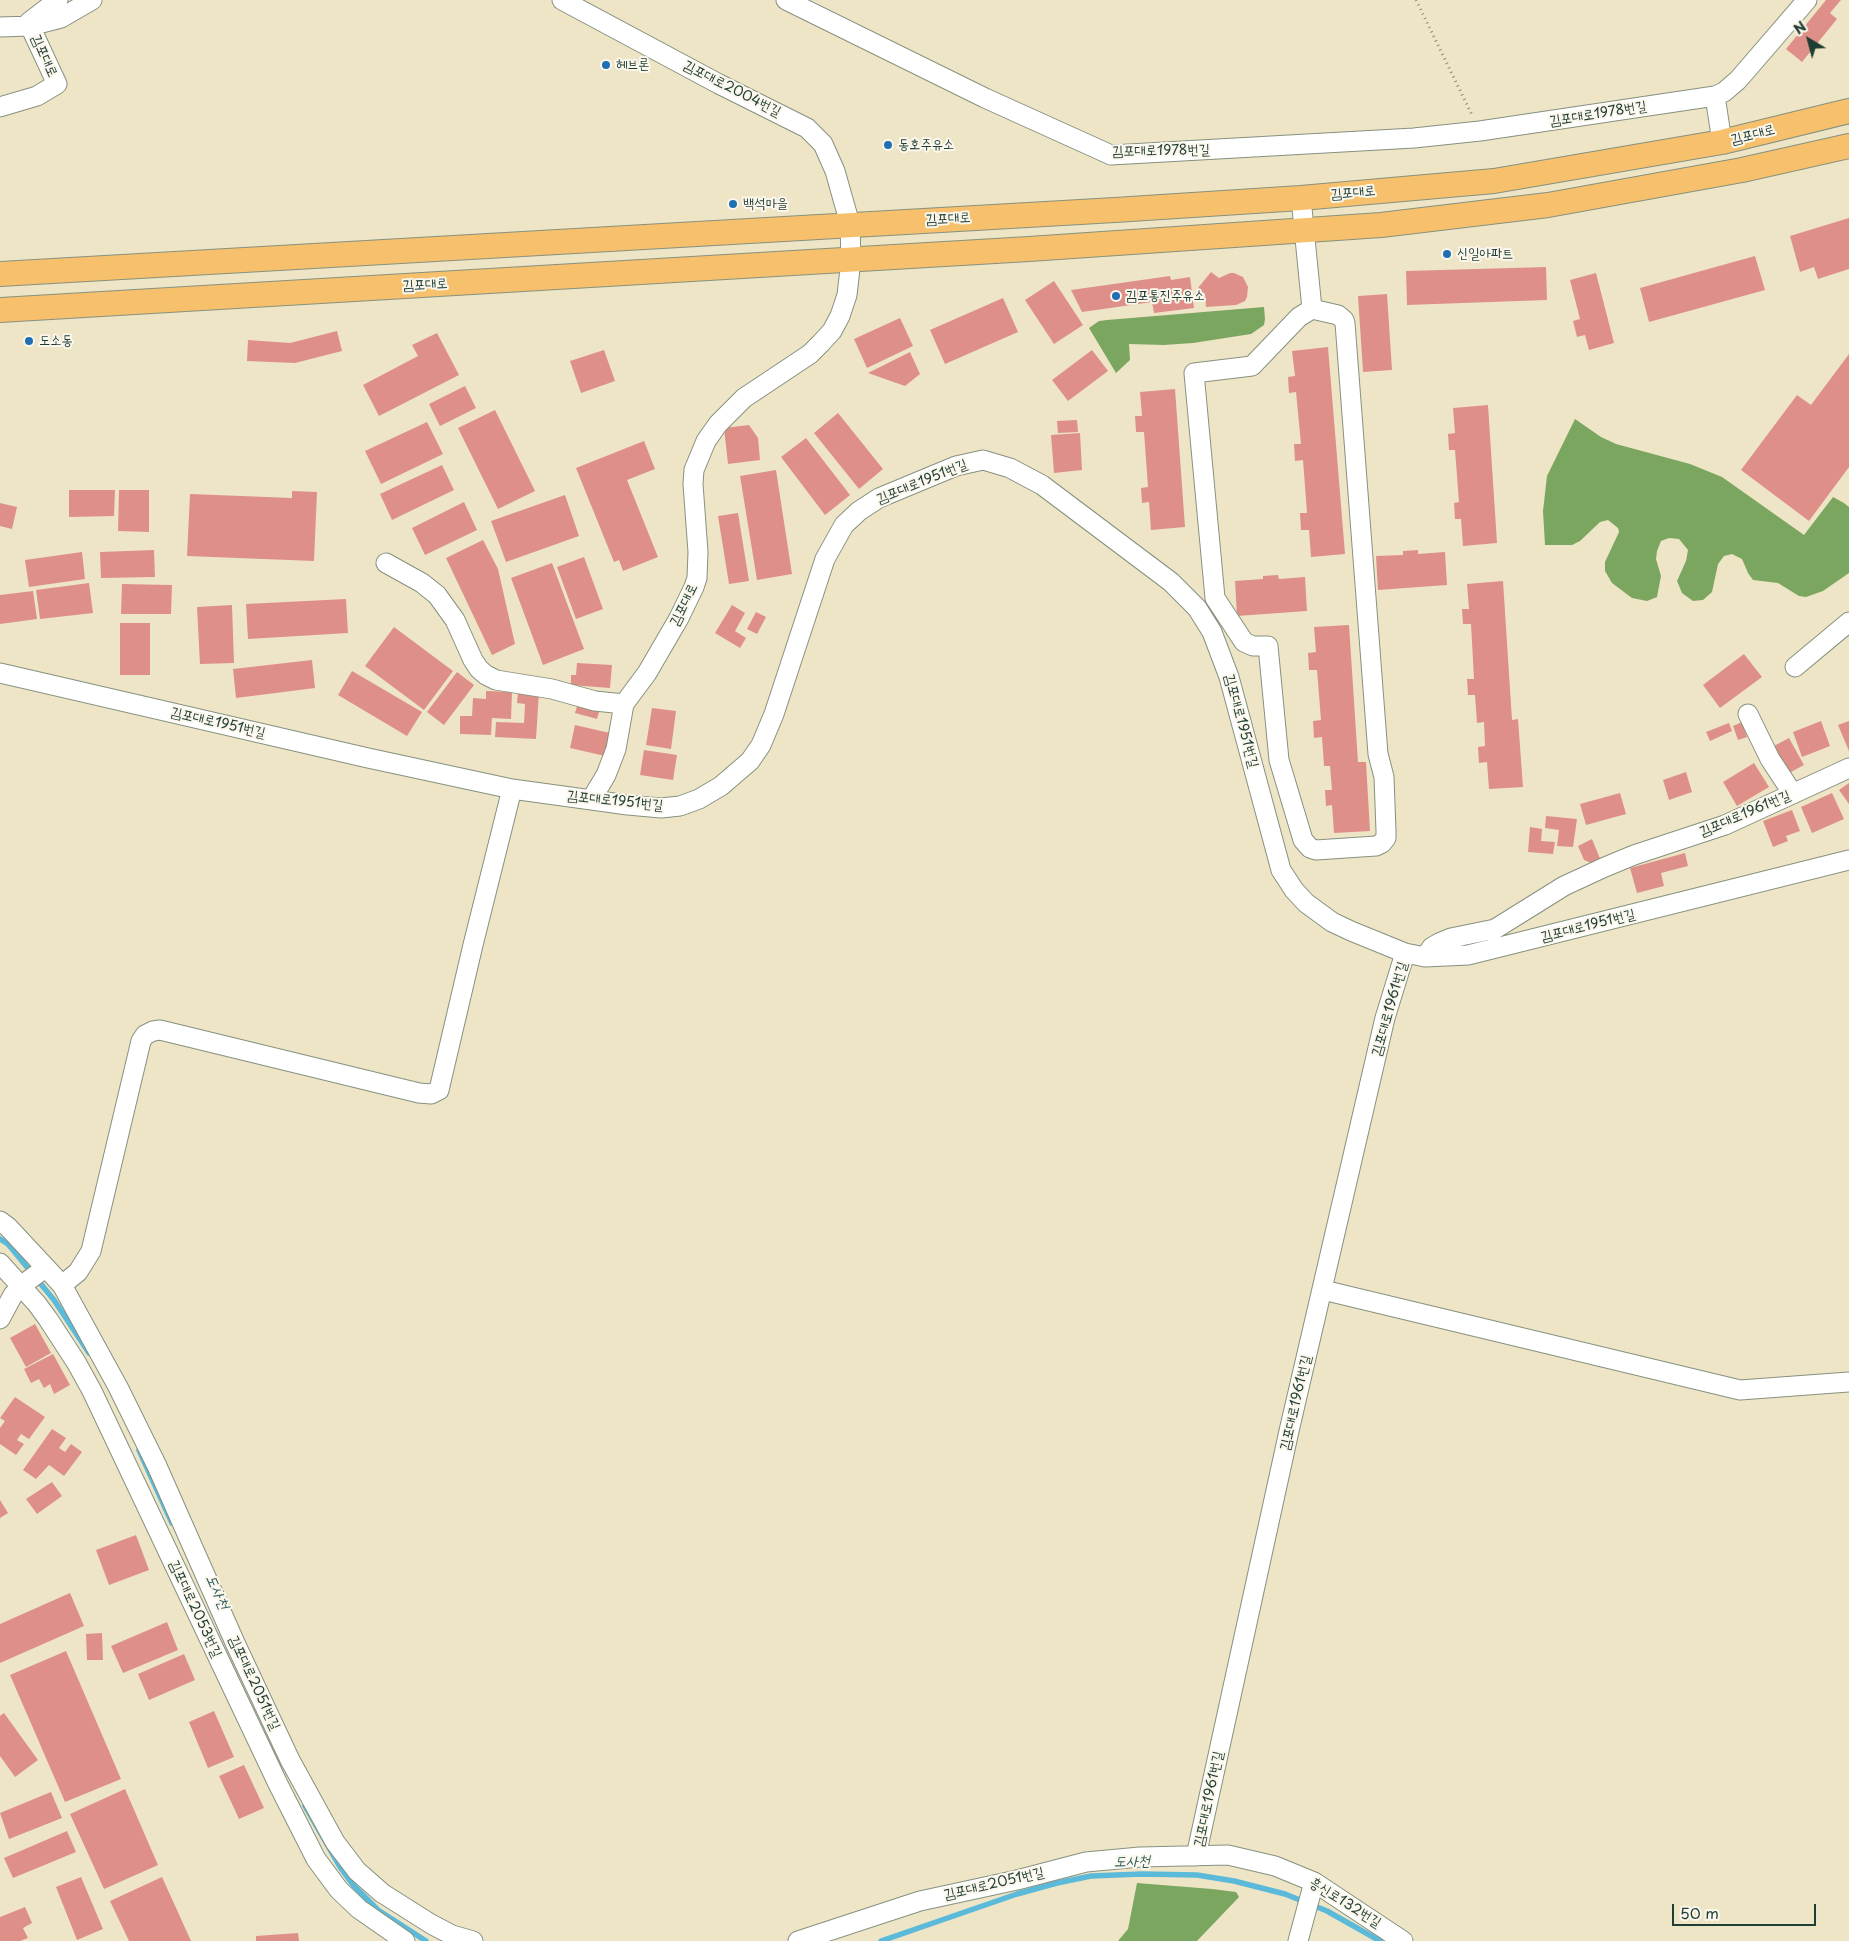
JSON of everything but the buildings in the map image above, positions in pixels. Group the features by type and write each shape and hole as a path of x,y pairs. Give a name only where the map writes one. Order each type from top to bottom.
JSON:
{"main road":[{"name":"김포대로","path":"0,274 1301,198 1494,181 1722,142 1849,111"},
{"name":"김포대로","path":"0,310 851,260 1380,225 1548,205 1742,170 1849,146"}],"lane":[{"path":"27,26 58,0"},
{"path":"0,27 27,26 61,18 92,0"},
{"name":"김포대로2004번길","path":"562,0 719,84 807,128 823,144 835,171 850,224"},
{"name":"김포대로1978번길","path":"786,0 985,98 1111,155 1340,144 1480,131 1715,96"},
{"path":"1722,142 1715,96 1724,92 1738,80 1807,0"},
{"name":"김포대로","path":"0,107 37,96 57,84 27,26"},
{"path":"1301,198 1312,309"},
{"name":"김포대로","path":"624,704 647,673 679,618 697,578 698,552 693,484 694,470 706,441 718,424 744,398 810,354 832,331 840,316 846,295 851,260 850,224"},
{"path":"1312,309 1338,315 1345,323 1378,754 1384,777 1386,831 1386,838 1376,846 1316,850 1310,848 1303,840 1279,760 1268,646 1253,646 1244,642 1215,598 1194,372 1252,366 1299,317 1312,309"},
{"name":"김포대로1951번길","path":"0,673 512,790 661,808 680,806 699,799 737,773 750,761 761,745 774,714 825,559 844,525 859,510 879,498 956,466 983,460 1010,468 1042,485 1171,582 1197,608 1212,632 1229,676 1278,857 1287,880 1306,902 1332,922 1406,953 1425,957 1468,955 1849,860"},
{"path":"386,562 422,583 437,595 455,620 478,669 486,675 496,680 552,689 595,701 624,704 616,749 606,776 591,800"},
{"path":"1795,667 1849,622"},
{"path":"1748,714 1770,759 1793,794"},
{"name":"김포대로1961번길","path":"1425,957 1432,947 1451,938 1495,929 1557,890 1605,866 1725,825 1849,768"},
{"path":"62,1285 78,1272 88,1260 91,1252 141,1041 145,1035 160,1030 419,1092 431,1094 439,1090 512,790"},
{"name":"김포대로1961번길","path":"1196,1856 1288,1430 1385,1018 1406,953"},
{"name":"김포대로2051번길","path":"0,1222 8,1227 34,1276 62,1285 118,1387 157,1466 236,1646 282,1742 335,1842 346,1858 367,1881 440,1936 473,1941"},
{"name":"김포대로2053번길","path":"0,1263 34,1276 37,1304 63,1341 96,1399 278,1784 316,1859 340,1890 359,1909 404,1941"},
{"path":"0,1319 13,1296 34,1276"},
{"path":"1322,1290 1740,1390 1849,1382"},
{"name":"흥신로132번길","path":"1196,1856 1228,1855 1275,1866 1404,1941"},
{"name":"김포대로2051번길","path":"798,1941 920,1900 1017,1880 1086,1862 1196,1856"},
{"path":"1298,1941 1312,1887"}],"path":[{"path":"1416,0 1480,131"}],"green space":[{"path":"1264,307 1264,325 1251,334 1193,343 1164,345 1129,344 1130,360 1116,373 1089,328 1099,321 1107,320"},
{"path":"1575,419 1601,437 1616,444 1690,464 1722,477 1804,535 1833,497 1844,503 1849,507 1849,573 1823,591 1806,597 1799,596 1778,583 1753,580 1742,559 1732,554 1724,556 1718,564 1712,592 1703,600 1693,601 1682,593 1677,581 1686,561 1688,550 1679,539 1669,538 1661,541 1657,551 1656,559 1661,576 1657,597 1647,601 1632,598 1612,583 1605,571 1605,562 1619,532 1618,528 1608,520 1600,522 1580,541 1572,545 1545,545 1543,511 1547,476"},
{"path":"1137,1883 1236,1892 1239,1897 1197,1941 1118,1941 1128,1929"}],"waterway":[{"name":"도사천","path":"0,1239 8,1244 54,1300 89,1353"},
{"name":"도사천","path":"139,1450 172,1523"},
{"name":"도사천","path":"305,1806 340,1867 353,1885 378,1910 426,1941"},
{"name":"도사천","path":"881,1941 1017,1894 1057,1883 1091,1876 1142,1874 1197,1875 1234,1881 1285,1894 1327,1911 1380,1941"}],"place":[{"name":"헤브론","path":"606,65"},
{"name":"동호주유소","path":"888,145"},
{"name":"백석마을","path":"733,204"},
{"name":"신일아파트","path":"1447,254"},
{"name":"김포통진주유소","path":"1116,296"},
{"name":"도소동","path":"29,341"}]}
